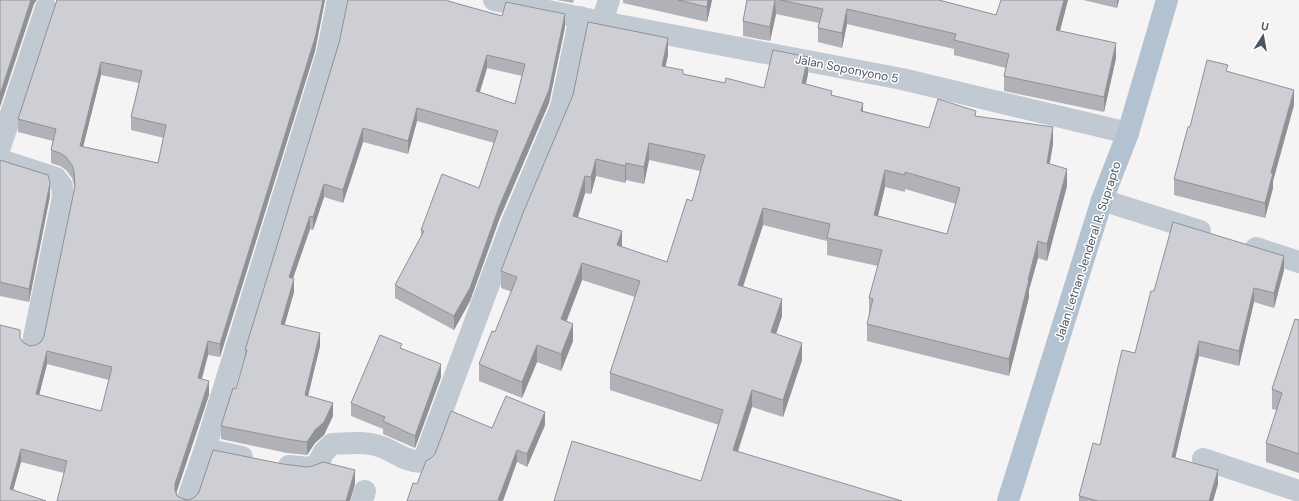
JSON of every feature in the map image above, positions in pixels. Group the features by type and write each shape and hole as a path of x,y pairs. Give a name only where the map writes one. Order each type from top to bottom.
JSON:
{"main road":[{"name":"Jalan Letnan Jenderal R. Suprapto","path":"1008,501 1102,200 1128,133 1168,0"}],"street":[{"path":"187,501 205,449 327,54 338,0"},
{"name":"Jalan Soponyono 5","path":"494,0 580,18 902,79 1128,133"},
{"path":"602,22 609,0"},
{"path":"0,147 46,8"},
{"path":"205,449 267,462 310,468 317,465 324,452 332,444 364,443 381,447 415,463 423,462 511,225 561,107 580,18"},
{"path":"0,160 56,178 62,186 63,197 32,347"},
{"path":"1102,200 1216,236"},
{"path":"1238,243 1299,262"},
{"path":"1203,459 1299,491"}],"building":[{"path":"0,0 31,0 0,94"},
{"path":"57,0 323,0 315,38 220,344 208,341 198,378 209,381 175,484 175,490 177,496 183,499 189,500 195,497 199,492 213,450 283,464 307,467 323,462 355,470 346,501 57,501 67,461 21,449 10,489 46,501 0,501 0,325 20,330 20,338 24,343 30,346 41,342 44,336 75,186 72,165 66,157 51,150 56,129 18,119","holes":["101,62 142,71 131,117 166,125 158,163 80,146","47,351 112,367 101,411 36,394"]},
{"path":"348,0 448,0 502,16 506,2 565,14 549,90 499,207 470,288 454,316 395,285 424,231 421,230 442,174 479,188 498,131 417,108 408,141 363,128 343,190 324,184 313,217 310,216 289,277 294,279 281,324 320,333 305,395 333,403 324,422 315,430 307,442 221,426 233,388 236,389 247,350 245,350 339,43","holes":["487,55 525,64 515,104 476,91"]},
{"path":"678,0 708,0 707,7"},
{"path":"747,0 775,0 770,27 743,21"},
{"path":"780,0 939,0 996,15 1001,0 1064,0 1056,30 1116,43 1104,97 1004,76 1009,54 954,40 956,34 847,9 842,33 818,28 823,9"},
{"path":"588,22 668,38 662,66 683,70 683,74 725,83 726,78 764,88 773,50 808,57 802,83 832,91 831,95 863,103 861,111 929,128 938,99 976,111 975,116 1053,127 1047,163 1067,169 1047,244 1038,241 1009,359 867,324 873,299 869,298 882,250 827,238 830,224 763,208 738,285 782,299 771,332 802,343 783,400 752,390 733,450 902,501 554,501 572,441 701,481 723,410 610,373 640,281 582,263 561,319 573,324 561,354 537,345 522,382 479,364 492,331 495,332 517,277 501,271 523,213 573,95","holes":["649,143 705,155 692,201 687,199 667,262 617,245 622,231 573,216 585,176 591,177 596,159 625,166 626,163 644,167","885,170 905,175 905,172 960,188 947,234 874,215"]},
{"path":"1207,60 1228,65 1226,71 1294,90 1271,173 1273,173 1265,203 1174,179 1188,127 1190,127"},
{"path":"0,160 48,175 50,183 29,289 0,282"},
{"path":"1173,222 1284,256 1274,293 1254,288 1239,351 1199,341 1172,457 1218,470 1209,501 1098,501 1079,496 1093,443 1100,445 1122,350 1135,353 1151,291 1154,291"},
{"path":"1295,319 1299,320 1299,454 1266,443 1282,393 1272,389"},
{"path":"380,335 402,344 400,348 441,364 415,436 383,421 385,417 351,403"},
{"path":"506,396 545,412 527,454 517,450 498,500 502,501 407,501 413,483 417,484 426,461 435,454 451,411 492,428"}]}
